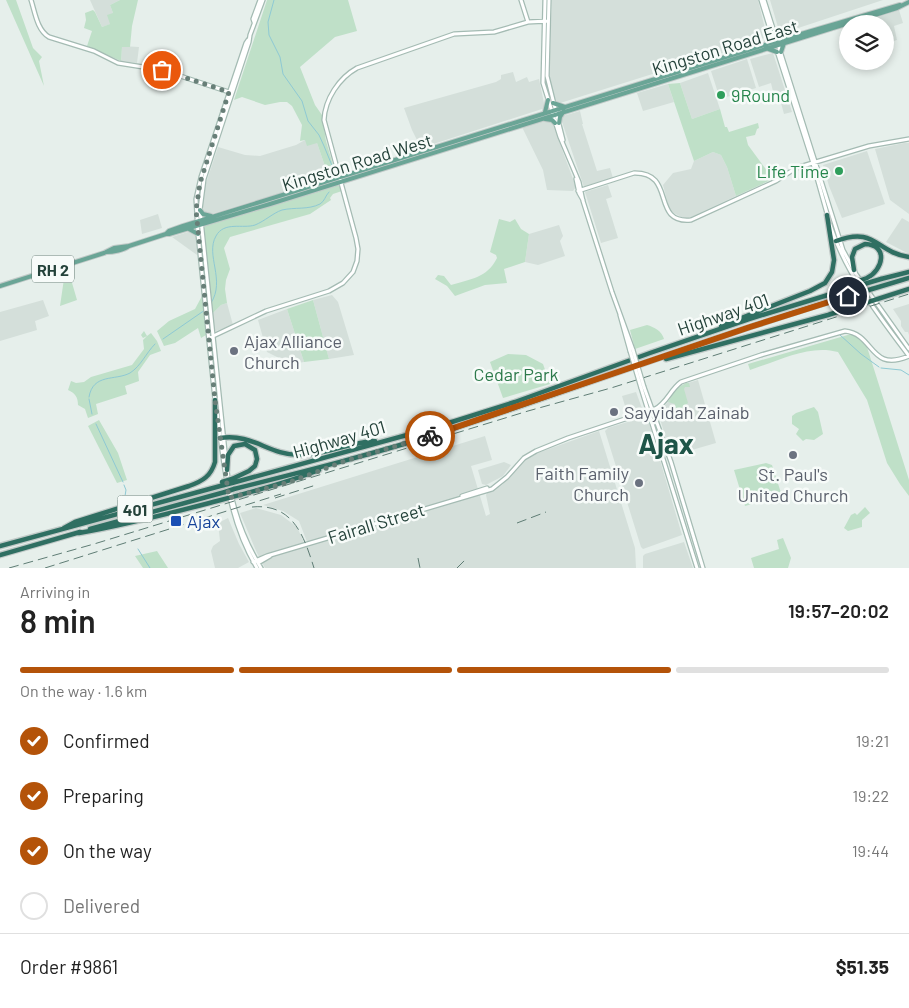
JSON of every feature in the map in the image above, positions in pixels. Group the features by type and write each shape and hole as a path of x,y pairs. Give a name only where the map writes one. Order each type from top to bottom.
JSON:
{"highway":[{"path":"695,338 825,283 832,272 834,260 827,215"},
{"path":"837,241 862,236 870,238 890,251 909,257"},
{"path":"854,270 852,258 856,249 863,244 874,246 880,252 881,261 876,271 854,285"},
{"path":"854,285 909,272"},
{"name":"Highway 401","path":"0,555 98,526 345,461 449,430 750,327 909,278"},
{"name":"Highway 401","path":"0,546 206,490 223,483 436,427 515,402 695,338 854,285"},
{"path":"649,362 769,332 909,289"},
{"path":"64,528 75,522 189,486 205,479 214,468 215,462 215,400"},
{"path":"222,438 244,438 276,451 299,455 384,440"},
{"path":"227,470 228,455 234,446 245,444 255,450 258,459 253,468 232,481"},
{"path":"79,533 120,526 231,498 290,482 345,461"}],"main road":[{"path":"31,0 40,29 49,37 94,51 118,63 162,70 231,92"},
{"path":"208,302 198,234 202,190 213,148 261,0"},
{"path":"521,0 528,22"},
{"path":"545,0 547,76 554,112 632,350 697,568"},
{"path":"549,0 542,74 548,100 554,112"},
{"path":"452,500 499,484 524,458 536,450 650,411 662,404 677,385 689,379 771,353 848,331 861,337 880,357 896,360 909,356 872,301 837,241 763,0"},
{"name":"Kingston Road East","path":"554,112 909,2"},
{"path":"211,337 266,311 329,291 349,278 354,269 358,250 341,179 325,128 324,112 329,98 346,76 357,68 454,34 494,32 528,22 546,20"},
{"path":"772,31 786,40 779,52"},
{"path":"772,31 766,46 779,52"},
{"path":"544,113 548,100"},
{"path":"553,103 565,109 557,123"},
{"name":"Kingston Road West","path":"166,234 170,230 199,223 341,179 544,113 554,112"},
{"name":"Kingston Road West","path":"0,286 118,247 129,246 186,229 216,216 540,119 554,112"},
{"path":"540,119 551,119 557,123"},
{"path":"580,190 634,173 642,173 653,177 659,185 669,213 679,220 692,220 776,181 796,168 869,146 909,139"},
{"path":"213,148 198,187 196,205 209,310 215,400 231,498"},
{"path":"814,163 827,215 854,276 909,349"},
{"path":"200,210 203,214 216,216"},
{"path":"186,229 198,234"},
{"path":"211,337 222,438 231,498 240,535 256,564 261,568"},
{"path":"896,360 903,353 903,349"},
{"path":"650,411 670,457 703,568"},
{"name":"Fairall Street","path":"256,564 270,556 482,492 499,484"},
{"path":"677,503 683,502"}],"shaded area":[{"path":"90,0 120,0 110,5 113,13 111,24 102,27"},
{"path":"552,0 758,0 767,37 711,57 557,104 549,78"},
{"path":"770,0 883,0 780,34"},
{"path":"899,10 903,23 894,26 894,15 884,15"},
{"path":"894,26 897,40 894,41"},
{"path":"122,46 139,47 137,63 121,61"},
{"path":"773,53 792,112 784,114 781,103 776,104 771,83 759,87 750,59"},
{"path":"747,59 756,88 720,99 711,71"},
{"path":"513,72 516,82 527,77 529,82 539,79 545,108 421,148 404,108 496,82 501,79 501,75"},
{"path":"708,73 720,109 692,119 680,83"},
{"path":"668,84 674,102 643,111 637,93"},
{"path":"580,111 582,124 597,171 610,168 613,178 584,187 561,119 563,116"},
{"path":"547,120 554,123 576,187 573,191 547,190 543,170 522,127"},
{"path":"305,140 317,143 329,178 208,215 202,213 205,186 218,147 245,155 260,156 296,145"},
{"path":"909,143 909,214 890,200 875,149"},
{"path":"867,151 885,204 842,218 823,165"},
{"path":"713,152 721,155 727,167 736,196 689,218 683,218 672,212 669,208 663,185 673,173 691,169 694,161"},
{"path":"608,185 612,197 606,199 618,238 601,243 585,192"},
{"path":"158,214 162,228 142,234 140,220"},
{"path":"902,218 909,222 909,254 886,242"},
{"path":"559,225 563,236 560,241 565,256 538,265 525,262 529,234"},
{"path":"191,231 196,234 197,255 172,237"},
{"path":"332,295 338,302 354,355 329,359 313,300"},
{"path":"43,300 49,316 35,321 37,330 0,341 0,312"},
{"path":"227,303 233,325 216,331 214,330 211,315 221,305"},
{"path":"909,304 909,335 901,326 901,321 893,309"},
{"path":"287,309 304,362 291,364 267,352 258,320"},
{"path":"698,380 716,443 671,456 658,412 681,385"},
{"path":"636,392 643,411 628,416 622,396"},
{"path":"647,416 682,535 643,549 605,431 608,428"},
{"path":"599,431 635,548 636,568 265,568 240,513 256,508 281,515 297,527 306,547 309,547 299,521 283,511 263,505 485,436 492,460 471,466 486,516 490,514 487,493 502,485 522,462 535,454"},
{"path":"504,462 511,465 503,476 486,485 482,484 478,470"},
{"path":"228,518 249,562 238,568 215,568 211,551 213,546 220,541 218,523"},
{"path":"684,542 693,568 643,568 643,556 645,554"}],"green space":[{"path":"6,0 16,0 33,48 42,57 39,61 44,86"},
{"path":"120,0 138,0 132,26 130,47 122,47 121,61 87,46 92,31 84,28 85,13 93,10 102,27 110,24 107,15 113,13 110,5"},
{"path":"267,0 348,0 357,31 335,37 300,67 315,105 322,115 326,141 336,175 329,178 317,143 307,146 305,140 300,141 302,125 292,106 287,102 265,105 242,97 234,100"},
{"path":"680,83 692,119 720,109 725,127 727,127 729,132 758,123 759,128 755,135 746,137 748,145 773,179 736,196 727,167 721,155 713,152 694,161 668,84"},
{"path":"336,185 342,191 333,194 330,198 331,200 310,214 230,237 224,248 230,269 225,289 227,303 221,305 211,315 204,228 206,225"},
{"path":"499,219 510,222 515,219 521,229 529,234 525,262 504,269 507,283 485,285 455,296 447,286 435,279 438,275 444,276 451,285 478,277 488,270 497,258 496,255 490,252"},
{"path":"68,269 77,300 60,306 65,272"},
{"path":"202,296 206,335 201,338 198,328 175,343 164,346 157,331 169,321 195,309"},
{"path":"313,300 329,359 304,362 287,309"},
{"path":"647,325 657,330 664,339 635,349 630,330"},
{"path":"144,331 147,336 143,338 141,335"},
{"path":"151,333 161,351 150,355 138,372 139,381 125,386 127,394 96,404 98,414 88,418 85,409 78,405 76,396 68,390 71,381 76,383 84,382 91,377 132,365 144,349 143,340"},
{"path":"851,334 860,338 867,347 909,480 909,496 887,463 867,400 838,352 816,350 805,352 750,370 748,364"},
{"name":"Cedar Park","path":"508,354 526,355 543,364 550,384 503,398 490,362"},
{"path":"689,383 690,387 685,387 684,389 688,403 682,408 675,409 675,404 668,402 676,389"},
{"path":"814,407 818,412 823,434 814,440 806,439 803,441 796,434 799,429 792,424 792,416"},
{"path":"99,420 118,453 127,480 117,483 88,426"},
{"path":"766,463 772,465 782,496 745,506 734,470"},
{"path":"865,507 870,513 862,520 862,527 848,531 844,528 851,515 855,513 857,515"},
{"path":"783,538 791,558 788,568 754,568 751,558 779,549 777,540"},
{"path":"157,551 168,568 143,568 135,556"}],"waterway":[{"path":"274,0 268,22 269,35 280,57 283,74 302,101 308,121 319,135 333,168 333,175"},
{"path":"211,303 217,286 213,243 219,231 229,227 255,225 282,210 315,206 322,203 329,192"},
{"path":"163,339 205,310"},
{"path":"840,335 879,367"},
{"path":"89,397 91,389 95,384 134,370 155,344"},
{"path":"881,368 901,370 909,375"},
{"path":"89,399 92,414"},
{"path":"96,424 123,482"},
{"path":"124,485 126,490 125,496"},
{"path":"138,549 150,568"}],"railway":[{"path":"9,568 94,544 528,411 611,388 909,294"},
{"path":"275,498 316,485"},
{"path":"45,568 281,494"},
{"path":"252,507 266,507 278,510 287,516 301,534 314,568"},
{"path":"517,523 546,512"},
{"path":"418,558 420,568"},
{"path":"457,568 465,560"}],"way so far":[{"path":"162,70 229,92 196,199 215,400 229,498 290,482 345,461 430,436"}],"place":[{"name":"9Round","path":"721,95"},
{"name":"Life Time","path":"839,171"},
{"name":"Ajax Alliance Church","path":"234,351"},
{"name":"Sayyidah Zainab","path":"614,412"},
{"name":"St. Paul's United Church","path":"793,455"},
{"name":"Faith Family Church","path":"639,483"},
{"name":"Ajax","path":"176,521"}],"district":[{"name":"Ajax","path":"666,443"}],"route":[{"path":"430,436 750,327 848,296"}]}
